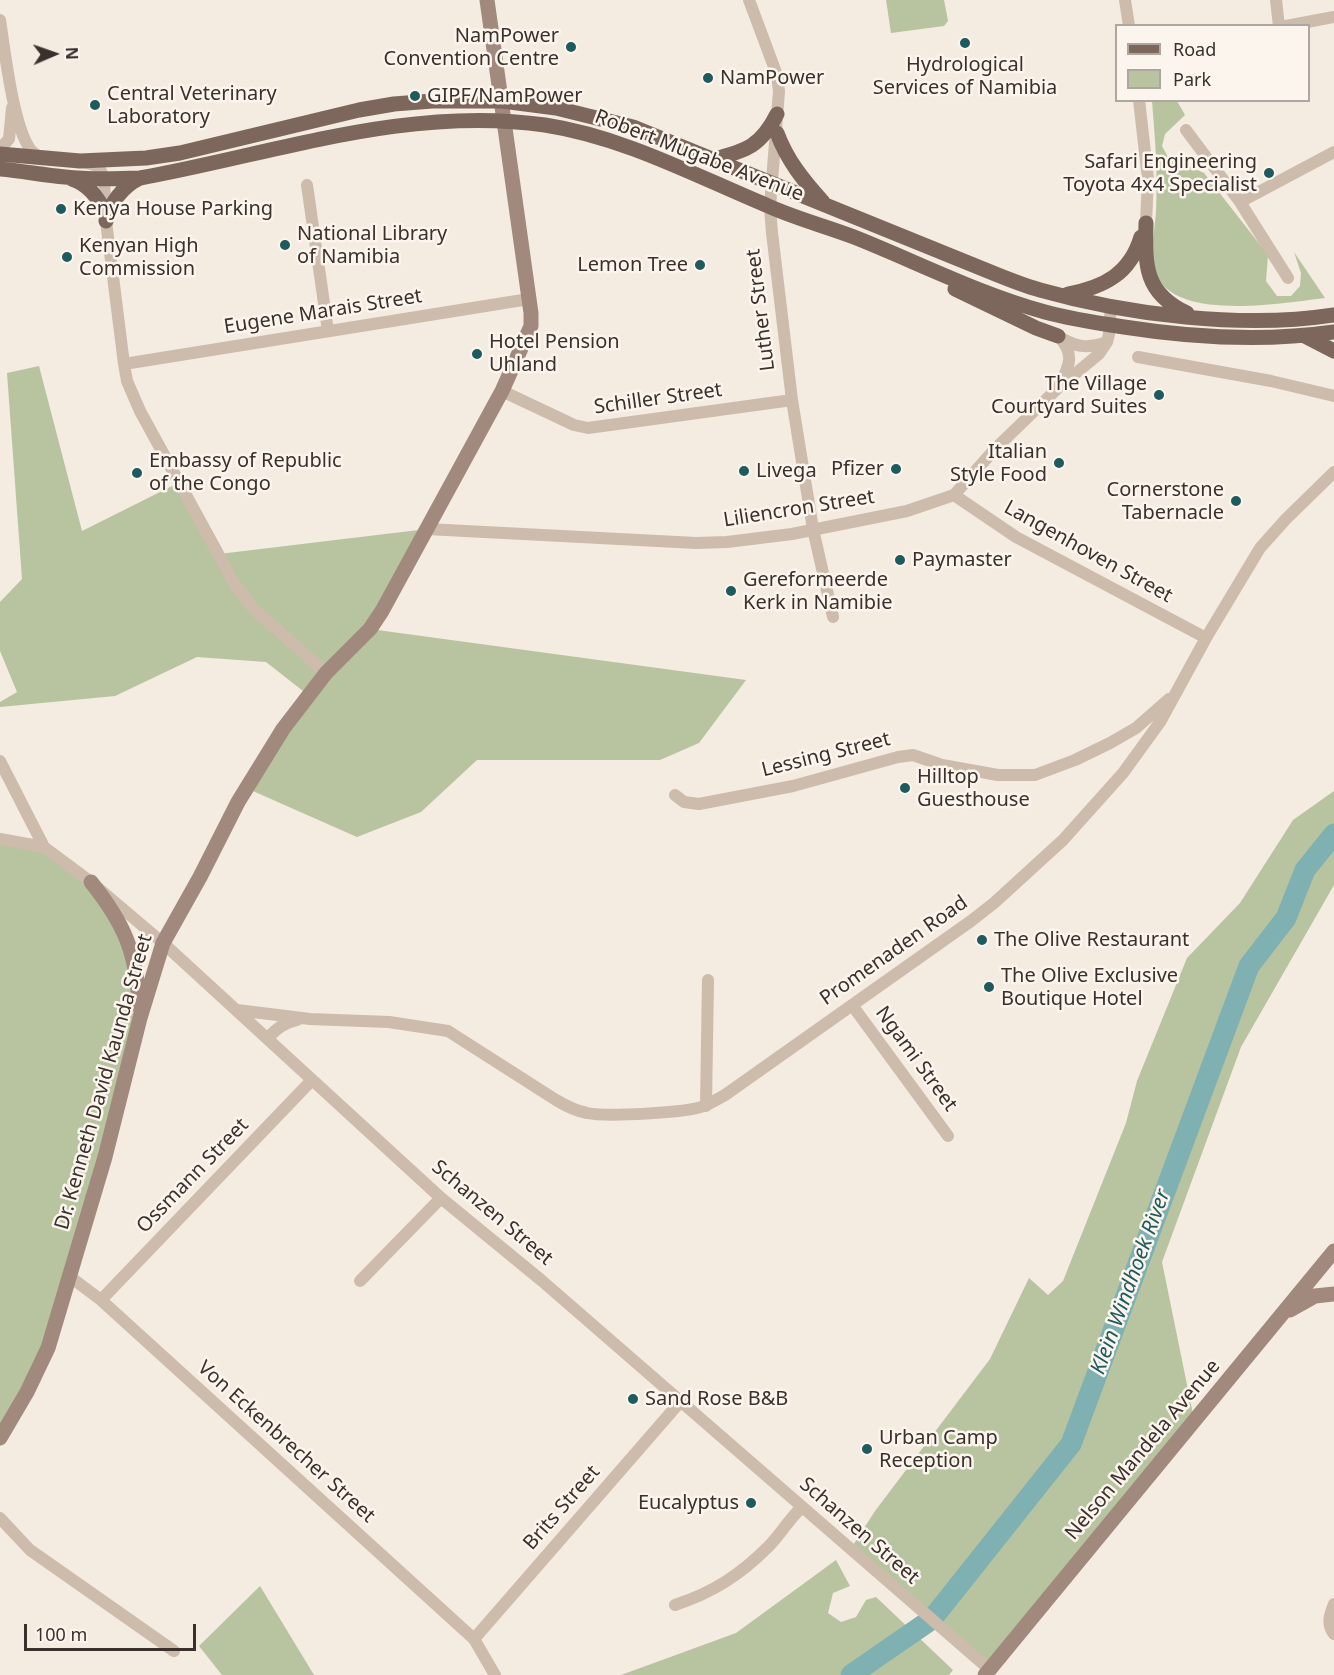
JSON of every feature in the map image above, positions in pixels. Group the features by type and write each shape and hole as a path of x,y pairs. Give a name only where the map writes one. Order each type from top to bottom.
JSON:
{"main road":[{"name":"Robert Mugabe Avenue","path":"0,154 80,161 180,153 359,110 394,104 432,101 502,101 556,108 633,127 988,272 1038,290 1111,305 1202,318 1280,321 1334,315"},
{"path":"714,159 742,152 767,131 777,114"},
{"name":"Robert Mugabe Avenue","path":"0,169 64,177 140,178 379,128 417,123 504,121 582,132 610,141 649,155 770,207 852,237 996,296 1044,312 1109,325 1221,339 1305,336 1334,332"},
{"path":"777,133 787,156 799,175 826,206"},
{"path":"64,177 82,182 99,200 105,216"},
{"path":"105,216 111,204 128,186 140,178"},
{"path":"1061,295 1088,290 1114,277 1136,254 1146,223"},
{"path":"1146,223 1145,253 1148,275 1155,289 1168,303 1202,318"},
{"path":"852,237 866,251 923,274 1036,328 1058,336"},
{"path":"1305,336 1334,351"}],"street":[{"name":"Dr. Kenneth David Kaunda Street","path":"0,1438 39,1370 48,1348 105,1157 140,1018 163,943 242,796 283,729 326,673 369,629 382,611 502,391 531,326 487,0"},
{"name":"Luther Street","path":"749,0 777,75 779,91 777,133 770,207 792,400 813,530 833,617"},
{"path":"1125,0 1129,24"},
{"path":"1276,0 1279,24"},
{"path":"1297,24 1334,17"},
{"path":"0,21 12,92 26,141 31,150 40,158"},
{"path":"0,149 9,139 12,92"},
{"path":"1139,102 1148,179 1146,223"},
{"path":"1186,130 1240,202 1288,278"},
{"path":"1240,202 1334,152"},
{"path":"80,161 94,165 101,171 104,179 105,216 124,364 127,381 140,411 234,583 253,608 326,673"},
{"path":"307,185 328,331"},
{"name":"Eugene Marais Street","path":"124,364 529,299"},
{"path":"1058,336 1073,345 1082,347 1107,342 1111,305"},
{"name":"Liliencron Street","path":"1058,336 1067,345 1069,362 1058,388"},
{"name":"Liliencron Street","path":"427,529 696,543 751,540 907,511 954,495 995,449 1058,388 1099,354 1107,342"},
{"path":"1138,357 1270,381 1334,396"},
{"name":"Schiller Street","path":"502,391 574,425 588,428 792,400"},
{"name":"Promenaden Road","path":"237,1010 310,1019 389,1022 448,1031 556,1101 588,1113 613,1115 651,1113 706,1106 725,1095 971,921 1063,840 1123,773 1160,722 1206,638 1260,548 1334,472"},
{"name":"Langenhoven Street","path":"954,495 1016,537 1206,638"},
{"name":"Lessing Street","path":"675,795 684,802 699,804 793,786 898,757 913,755 942,765 987,773 1024,777 1035,775 1075,760 1136,728 1178,690"},
{"name":"Schanzen Street","path":"0,761 44,847 91,882 163,943 441,1198 541,1280 802,1507 987,1672"},
{"path":"0,839 44,847"},
{"path":"91,882 111,907 131,947 138,976 140,1018"},
{"path":"706,1106 708,980"},
{"name":"Ngami Street","path":"852,1005 948,1136"},
{"name":"Promenaden Road","path":"268,1038 284,1023 310,1019"},
{"name":"Ossmann Street","path":"101,1300 312,1080"},
{"path":"360,1281 441,1198"},
{"name":"Nelson Mandela Avenue","path":"987,1672 1334,1251"},
{"name":"Von Eckenbrecher Street","path":"69,1276 101,1300 474,1640 495,1675"},
{"path":"1283,1314 1315,1296 1334,1294"},
{"name":"Brits Street","path":"474,1640 680,1402"},
{"path":"675,1605 703,1596 734,1576 770,1545 789,1518 802,1507"},
{"path":"0,1518 30,1550 174,1651"},
{"path":"1332,1631 1329,1615 1334,1604"}],"green space":[{"path":"886,0 944,0 948,21 944,26 891,33"},
{"path":"1152,102 1178,102 1185,115 1165,134 1162,146 1168,157 1204,173 1268,255 1266,281 1277,296 1291,296 1300,286 1301,273 1294,252 1325,298 1230,306 1205,304 1182,298 1165,287 1155,271 1152,256 1157,183"},
{"path":"39,366 82,531 178,483 219,554 427,529 370,629 746,680 699,743 660,760 477,760 421,812 357,837 246,788 308,695 266,662 197,657 115,696 0,707 0,702 17,692 0,651 0,602 22,579 7,373"},
{"path":"1334,791 1334,885 1241,1047 1162,1262 1194,1419 989,1669 850,1550 875,1511 990,1359 1029,1278 1048,1295 1063,1281 1126,1123 1137,1081 1187,958 1240,903 1293,820"},
{"path":"0,839 44,847 91,882 131,947 140,1018 48,1348 0,1427"},
{"path":"836,1560 850,1586 833,1593 828,1613 841,1622 856,1617 866,1600 876,1597 953,1670 949,1675 621,1675 736,1633"},
{"path":"260,1586 314,1675 222,1675 199,1646"}],"waterway":[{"name":"Klein Windhoek River","path":"851,1675 932,1619 1071,1444 1249,966 1286,918 1305,870 1334,834"}],"place":[{"name":"Hydrological Services of Namibia","path":"965,43"},
{"name":"NamPower Convention Centre","path":"571,47"},
{"name":"NamPower","path":"708,78"},
{"name":"GIPF/NamPower","path":"415,96"},
{"name":"Central Veterinary Laboratory","path":"95,105"},
{"name":"Safari Engineering Toyota 4x4 Specialist","path":"1269,173"},
{"name":"Kenya House Parking","path":"61,209"},
{"name":"National Library of Namibia","path":"285,245"},
{"name":"Kenyan High Commission","path":"67,257"},
{"name":"Lemon Tree","path":"700,265"},
{"name":"Hotel Pension Uhland","path":"477,354"},
{"name":"The Village Courtyard Suites","path":"1159,395"},
{"name":"Italian Style Food","path":"1059,463"},
{"name":"Pfizer","path":"896,469"},
{"name":"Livega","path":"744,471"},
{"name":"Embassy of Republic of the Congo","path":"137,473"},
{"name":"Cornerstone Tabernacle","path":"1236,501"},
{"name":"Paymaster","path":"900,560"},
{"name":"Gereformeerde Kerk in Namibie","path":"731,591"},
{"name":"Hilltop Guesthouse","path":"905,788"},
{"name":"The Olive Restaurant","path":"982,940"},
{"name":"The Olive Exclusive Boutique Hotel","path":"989,987"},
{"name":"Sand Rose B&B","path":"633,1399"},
{"name":"Urban Camp Reception","path":"867,1449"},
{"name":"Eucalyptus","path":"751,1503"}]}
